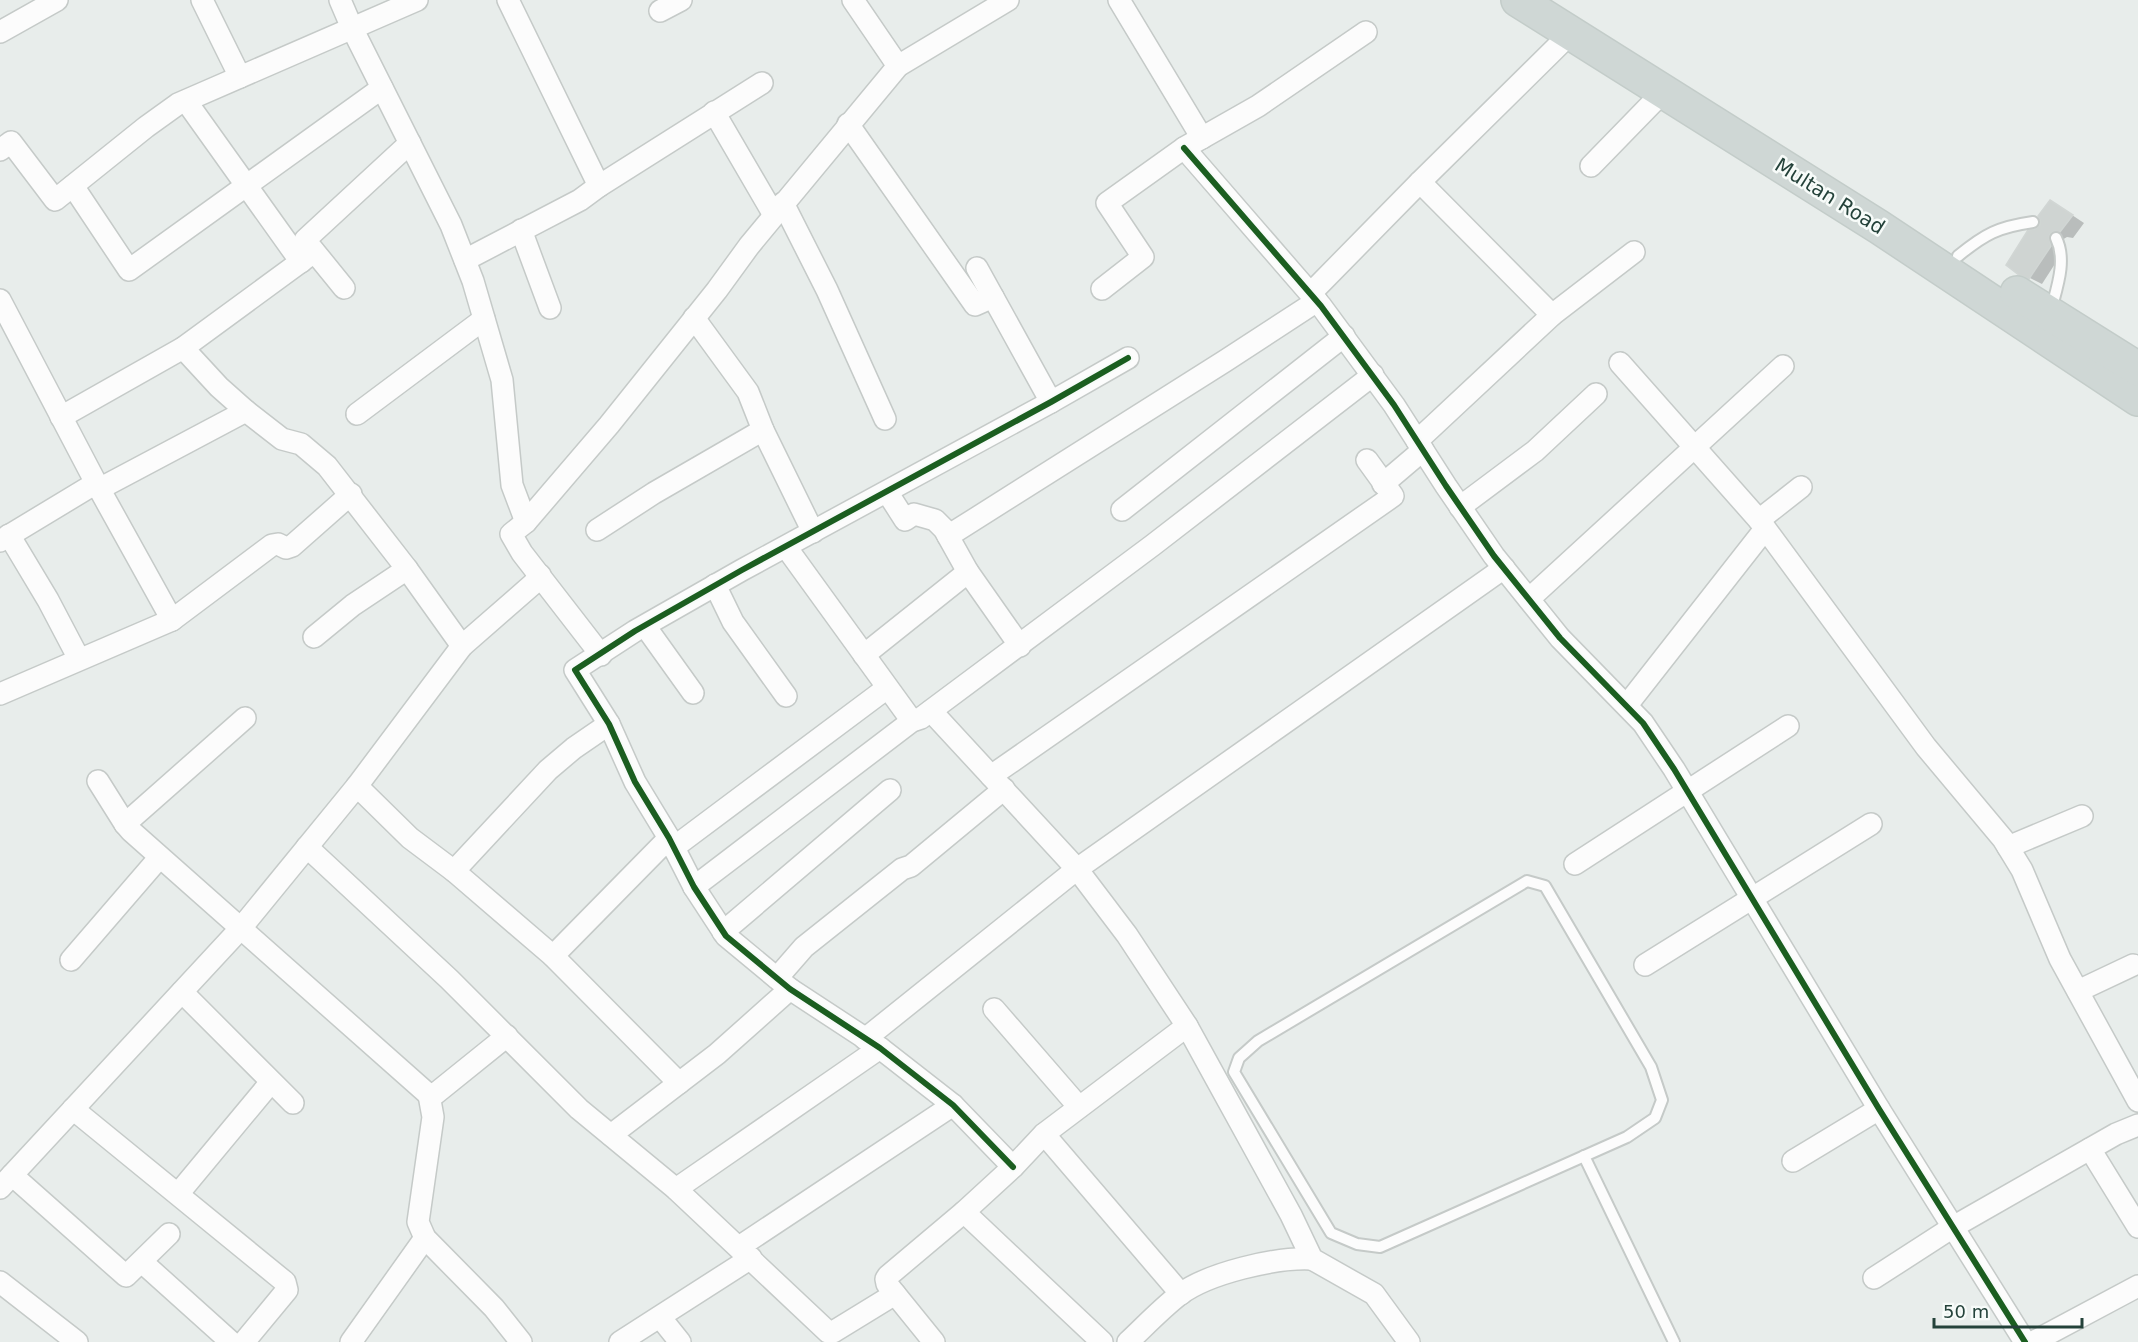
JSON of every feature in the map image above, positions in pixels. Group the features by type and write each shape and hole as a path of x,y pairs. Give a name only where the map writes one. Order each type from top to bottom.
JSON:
{"main road":[{"name":"Multan Road","path":"1518,0 1879,227 2138,399"},
{"name":"Multan Road","path":"1554,0 2138,369"}],"street":[{"path":"202,0 240,77"},
{"path":"340,0 452,225 465,260 502,380 512,485 526,522"},
{"path":"0,150 11,142 55,200 146,127 186,101 417,0"},
{"path":"508,0 599,186"},
{"path":"660,11 681,0"},
{"path":"853,0 898,66"},
{"path":"601,655 511,534 526,522 609,425 779,209 898,66 1008,0"},
{"path":"1119,0 1193,143 1373,375 1460,507 1504,568 1560,638 1643,723 1688,792 1879,1109 2025,1342"},
{"path":"0,32 43,3"},
{"path":"1102,289 1143,257 1107,203 1193,143 1258,106 1366,32"},
{"path":"948,536 1225,361 1314,297 1420,182 1570,34"},
{"path":"465,260 580,200 762,83"},
{"path":"73,186 129,270 382,88"},
{"path":"1591,166 1664,91"},
{"path":"186,101 246,185 307,257 344,288"},
{"path":"714,112 779,209 827,290 885,418"},
{"path":"848,124 975,305 993,297"},
{"path":"307,257 305,240 410,143"},
{"path":"1420,182 1552,315"},
{"path":"521,230 550,308"},
{"path":"1383,484 1552,315 1634,252"},
{"path":"61,417 183,348 307,257"},
{"path":"977,268 1051,402"},
{"path":"0,300 172,621"},
{"path":"694,318 748,392 763,430 813,532"},
{"path":"357,414 484,319"},
{"path":"1122,510 1344,336"},
{"path":"183,348 219,387 246,411 282,439 301,444 327,466 351,494 462,646"},
{"path":"1013,1167 953,1105 873,1043 784,983 723,932 694,887 635,782 609,724 575,670 715,585 1128,358"},
{"path":"1620,363 1762,524 1926,747 2008,847 2022,870 2060,959 2138,1101"},
{"path":"1529,599 1783,366"},
{"path":"694,887 912,721 921,718 1020,646 1373,375"},
{"path":"1460,507 1535,451 1596,394"},
{"path":"80,659 48,600 5,538 98,486 246,411"},
{"path":"597,530 654,493 763,430"},
{"path":"611,1135 740,1035 784,983 804,947 902,869 911,866 998,783 1393,496 1367,460"},
{"path":"1626,705 1762,524 1801,487"},
{"path":"886,492 905,520 914,514 935,520 944,529 968,572 1020,646"},
{"path":"0,694 172,621 272,545 278,544 286,548 292,546 351,494"},
{"path":"786,547 912,721"},
{"path":"676,1189 873,1043 1077,869 1504,568"},
{"path":"314,636 353,605 407,569"},
{"path":"864,655 968,572"},
{"path":"169,1234 128,1276 123,1276 6,1182 240,928 357,786 462,646 533,584 540,575"},
{"path":"715,585 733,622 786,696"},
{"path":"645,626 693,693"},
{"path":"553,956 671,843 887,688"},
{"path":"931,711 1077,869 1127,935 1187,1026 1291,1215 1312,1259"},
{"path":"125,824 245,718"},
{"path":"454,871 548,770 574,748 609,724"},
{"path":"1575,864 1788,726"},
{"path":"99,781 125,824 159,858 429,1095 433,1117 418,1222 425,1238 494,1308 521,1342"},
{"path":"357,786 410,838 454,871 553,956 679,1083"},
{"path":"723,932 890,790"},
{"path":"2008,847 2082,816"},
{"path":"1645,965 1871,824"},
{"path":"307,847 449,979 579,1109 676,1189 828,1332 835,1337 895,1294"},
{"path":"71,960 159,858"},
{"path":"2078,991 2133,965"},
{"path":"182,992 293,1103"},
{"path":"994,1009 1079,1107"},
{"path":"934,1342 887,1284 888,1276 964,1212 1013,1167 1044,1134 1187,1026"},
{"path":"429,1095 435,1094 507,1036"},
{"path":"178,1194 271,1082"},
{"path":"620,1342 660,1317 745,1252 953,1105"},
{"path":"74,1109 285,1282 288,1288 244,1342"},
{"path":"1793,1161 1879,1109"},
{"path":"1874,1278 1953,1227 2090,1149 2138,1125"},
{"path":"1044,1134 1181,1294"},
{"path":"2090,1149 2138,1227"},
{"path":"964,1212 1102,1342"},
{"path":"351,1342 425,1238"},
{"path":"1128,1342 1181,1294 1227,1271 1296,1258 1312,1259 1374,1294 1383,1303 1409,1342"},
{"path":"142,1262 231,1342"},
{"path":"0,1282 77,1342"},
{"path":"2033,1342 2138,1286"},
{"path":"660,1317 680,1342"}],"lane":[{"path":"1958,256 1997,229 2033,222"},
{"path":"2050,313 2061,259 2060,244 2056,238"},
{"path":"1527,881 1545,886 1651,1067 1662,1100 1655,1118 1627,1137 1584,1156 1380,1247 1357,1244 1331,1233 1234,1072 1239,1058 1258,1041 1527,881"},
{"path":"1584,1156 1674,1342"}],"building":[{"path":"2050,200 2073,215 2060,232 2054,231 2050,234 2051,246 2029,279 2006,265 2028,230 2040,225 2038,216"}],"cycle path":[{"path":"1184,148 1321,306 1394,405 1494,556 1560,638 1643,723 1674,769 1879,1109 2025,1342"},
{"path":"1013,1167 953,1105 880,1048 790,989 726,936 694,887 669,838 635,782 609,724 575,670 635,631 742,570 1128,358"}]}
